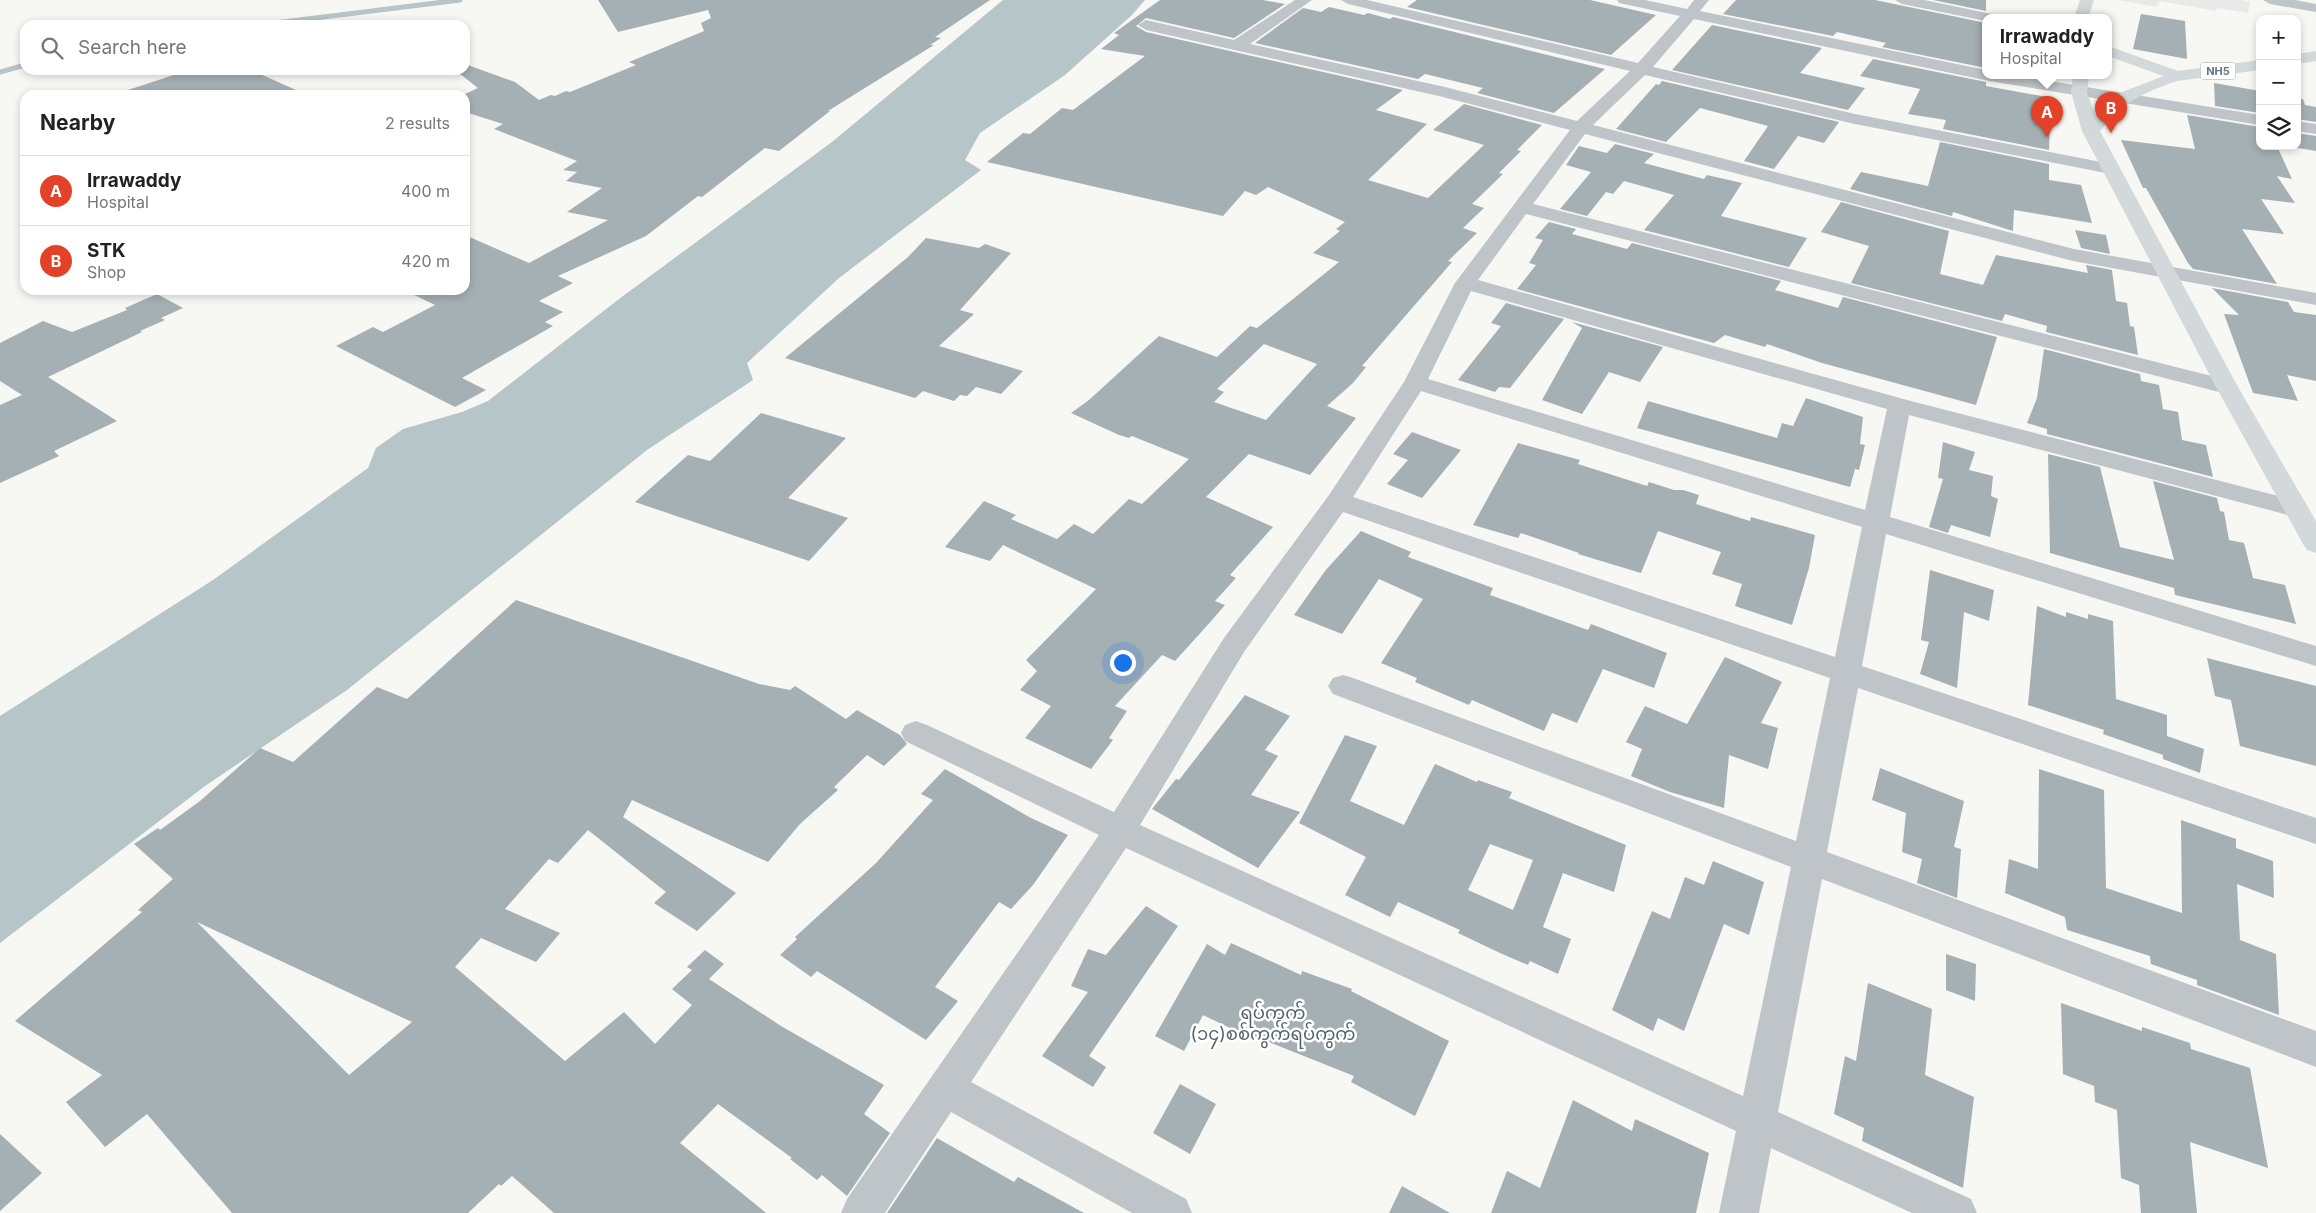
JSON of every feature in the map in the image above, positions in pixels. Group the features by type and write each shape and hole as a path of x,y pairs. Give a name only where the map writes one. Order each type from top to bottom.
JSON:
{"main road":[{"path":"2082,14 2087,0"},
{"name":"NH5","path":"2112,52 2177,76 2256,66"},
{"path":"2301,58 2316,56"},
{"path":"2091,131 2104,113 2121,98 2148,85 2177,76"},
{"path":"2080,84 2091,131 2227,387 2316,544"}],"street":[{"path":"1239,44 1305,0"},
{"path":"1348,0 1855,119 2111,169"},
{"path":"1624,0 1697,7 1982,75"},
{"path":"1902,0 1982,16"},
{"path":"2270,0 2316,8"},
{"path":"862,1213 1120,830 1234,646 1338,502 1415,382 1465,284 1580,128 1642,69 1697,7"},
{"path":"1146,26 1239,44 1445,92 2073,256 2166,273 2258,286 2316,299"},
{"path":"2022,79 2080,84 2121,98 2256,119"},
{"path":"2301,127 2316,129"},
{"path":"1522,207 2227,387"},
{"path":"1465,284 1898,405 2296,509"},
{"path":"1415,382 2316,656"},
{"path":"1739,1213 1810,860 1898,405"},
{"path":"1338,502 2316,832"},
{"path":"1343,686 2316,1049"},
{"path":"916,733 1120,830 1957,1213"},
{"path":"946,1089 1172,1213"}],"shaded area":[{"path":"1003,0 1145,0 1132,15 1065,75 980,133 965,160 981,170 839,278 747,363 753,380 647,450 347,690 205,786 0,943 0,716 213,580 368,468 376,448 403,429 462,412 488,401 619,299 832,142"},
{"path":"2118,0 2241,0 2250,2 2248,13 2217,8 2216,11 2160,1 2157,7"}],"building":[{"path":"598,0 990,0 935,37 941,38 930,45 934,45 828,111 830,111 779,151 765,148 702,197 698,196 646,236 558,276 573,283 539,301 563,312 545,322 553,326 462,378 486,390 455,407 336,346 373,327 383,332 435,305 414,295 470,295 470,237 529,263 608,220 567,212 602,188 566,181 577,172 563,170 577,161 494,129 503,124 470,114 470,92 478,88 461,75 470,75 470,66 515,82 539,100 566,91 570,92 636,65 629,62 704,31 701,23 711,18 708,10 618,32"},
{"path":"1160,0 1263,0 1285,4 1234,38 1146,18 1136,26 1146,32 1403,90 1376,110 1427,124 1368,180 1428,198 1484,145 1433,130 1464,104 1542,125 1517,150 1521,151 1499,173 1503,174 1472,204 1484,208 1463,228 1477,233 1448,261 1452,262 1362,366 1366,367 1353,383 1327,406 1356,418 1310,475 1249,454 1206,497 1273,527 1230,575 1236,578 1215,601 1225,605 1213,619 1175,661 1162,655 1115,706 1127,711 1109,738 1113,740 1091,769 1025,738 1051,706 1020,690 1037,671 1026,660 1096,589 1003,545 990,561 945,547 984,501 1016,515 1011,519 1057,539 1074,524 1093,534 1129,499 1142,504 1189,459 1132,436 1129,438 1119,435 1071,413 1089,400 1159,336 1217,357 1250,326 1257,328 1339,262 1313,253 1340,231 1336,229 1345,222 1268,187 1256,195 1245,191 1223,216 987,162 1023,133 1030,134 1062,108 1073,110 1145,56 1101,49 1119,35 1114,33","holes":["1264,344 1317,364 1266,420 1214,402 1224,392 1217,389"]},
{"path":"1417,0 1590,0 1656,15 1611,55 1407,7"},
{"path":"1736,0 1875,0 1982,22 1982,67 1882,47 1886,43 1837,32 1833,36 1723,14"},
{"path":"1933,0 1986,0 1986,11"},
{"path":"1329,7 1364,15 1368,13 1390,19 1393,17 1605,69 1554,113 1477,93 1483,88 1425,74 1418,79 1255,43 1303,8 1321,12"},
{"path":"2141,14 2185,21 2187,59 2133,49"},
{"path":"1712,25 1822,48 1800,73 1865,88 1848,110 1672,70"},
{"path":"1873,59 1986,82 1986,86 2047,97 2046,123 2050,124 2049,150 1943,129 1946,120 1908,114 1920,89 1860,76"},
{"path":"174,75 262,75 296,90 128,90"},
{"path":"1662,81 1839,122 1824,143 1798,136 1774,169 1744,161 1768,126 1700,108 1666,142 1616,129 1656,84 1659,85"},
{"path":"2214,83 2256,90 2256,112 2215,106"},
{"path":"2301,99 2303,99 2305,105 2316,107 2316,122 2301,120"},
{"path":"2187,115 2256,126 2256,150 2279,150 2292,179 2277,176 2295,203 2261,199 2284,234 2242,229 2277,284 2193,269 2146,188 2143,188 2121,140 2195,149"},
{"path":"2301,134 2316,136 2316,151 2301,148"},
{"path":"1940,142 2049,164 2049,180 2081,185 2092,223 2014,210 2013,231 1953,212 1952,216 1850,189 1861,172 1928,186"},
{"path":"1615,144 1654,154 1644,163 1704,179 1707,175 1742,183 1721,216 1807,238 1789,267 1644,230 1674,195 1624,181 1613,194 1606,192 1587,216 1560,209 1591,172 1566,165 1579,146 1607,153"},
{"path":"1841,202 1949,231 1940,274 1983,285 1996,255 2088,273 2086,265 2112,270 2116,301 2127,303 2130,326 2134,327 2138,355 2046,332 2047,326 2005,314 2002,321 1851,283 1869,246 1821,232"},
{"path":"1549,222 1576,229 1572,234 1627,249 1632,243 1781,281 1775,290 1838,308 1843,297 1997,337 1976,405 1822,363 1767,344 1765,347 1725,335 1714,343 1517,289 1536,265 1529,263 1543,240 1535,238"},
{"path":"2075,230 2106,235 2110,254 2081,248"},
{"path":"926,238 979,248 985,244 1011,253 960,310 974,314 939,346 1023,371 1001,394 976,387 967,396 960,395 954,401 923,391 915,398 785,358 908,257"},
{"path":"2212,288 2288,302 2294,312 2316,315 2316,381 2287,375 2298,401 2253,393 2224,314 2239,315"},
{"path":"159,295 183,308 161,318 165,320 140,331 142,332 48,377 117,421 54,451 59,456 0,483 0,405 22,395 0,381 0,343 43,321 72,332 127,310 125,308"},
{"path":"1506,303 1564,319 1510,388 1499,387 1495,392 1458,380 1501,326 1491,323"},
{"path":"1572,322 1663,347 1640,382 1609,372 1582,414 1542,400 1582,328"},
{"path":"2044,349 2140,374 2141,381 2159,385 2163,409 2178,412 2182,440 2206,445 2213,477 2047,434 2047,429 2027,423 2037,398"},
{"path":"1806,398 1863,417 1860,444 1865,445 1859,470 1855,469 1850,487 1637,428 1648,401 1777,438 1782,423 1793,426"},
{"path":"761,413 846,438 788,498 848,518 809,561 635,502 688,455 710,461"},
{"path":"1412,432 1461,450 1422,498 1387,484 1408,460 1393,454"},
{"path":"1943,442 1975,452 1969,470 1993,476 1991,496 1998,499 1990,537 1951,525 1948,533 1929,527 1943,479 1938,478"},
{"path":"1518,443 1580,460 1578,464 1647,486 1649,482 1699,495 1696,504 1750,521 1751,517 1815,535 1809,568 1792,625 1735,606 1742,584 1712,574 1721,552 1658,531 1641,573 1578,554 1521,533 1518,538 1473,525"},
{"path":"2048,454 2100,467 2120,547 2174,560 2153,481 2217,498 2220,511 2224,512 2229,540 2244,543 2253,578 2285,585 2296,624 2175,595 2174,588 2050,553"},
{"path":"1361,531 1411,552 1408,557 1493,588 1490,595 1588,630 1591,624 1667,653 1654,688 1603,669 1577,723 1552,713 1544,731 1472,700 1469,705 1415,682 1417,678 1381,663 1423,599 1379,579 1342,634 1294,615 1325,571"},
{"path":"1930,570 1994,590 1989,621 1964,612 1957,688 1920,674 1929,642 1921,640"},
{"path":"516,600 759,684 790,690 795,686 846,719 857,710 900,735 907,744 884,766 867,755 834,787 838,790 800,824 768,862 632,800 623,817 736,893 697,931 654,903 666,892 588,830 558,863 549,859 505,909 560,933 536,962 481,938 455,967 565,1061 624,1012 655,1044 692,1005 672,989 692,970 687,967 705,950 724,964 709,979 781,1026 884,1085 864,1114 890,1133 847,1196 822,1175 817,1180 790,1159 792,1158 718,1104 680,1143 766,1213 554,1213 512,1176 501,1186 499,1184 468,1213 232,1213 147,1114 105,1147 66,1102 102,1075 15,1021 142,912 138,910 173,879 134,844 158,828 160,830 200,801 260,748 293,762 377,687 407,699","holes":["197,922 412,1022 349,1075"]},
{"path":"2037,606 2066,617 2066,612 2088,619 2088,614 2113,621 2116,699 2167,715 2167,736 2204,749 2200,773 2163,759 2163,755 2103,734 2104,730 2028,705"},
{"path":"1725,657 1782,682 1761,723 1778,728 1768,769 1729,755 1724,808 1670,792 1631,776 1642,749 1626,742 1645,706 1687,724"},
{"path":"2207,658 2316,686 2316,766 2240,746 2231,700 2215,696"},
{"path":"1245,695 1290,716 1265,750 1278,756 1251,795 1300,812 1258,868 1152,809 1176,779 1179,780"},
{"path":"1345,735 1377,746 1350,801 1404,825 1435,764 1477,782 1478,780 1512,792 1509,798 1626,845 1614,892 1563,873 1543,927 1571,939 1558,974 1530,961 1528,965 1500,953 1458,933 1460,930 1398,902 1390,917 1345,895 1366,857 1299,823","holes":["1490,844 1533,860 1513,910 1468,890"]},
{"path":"1880,768 1964,801 1954,847 1961,849 1957,898 1917,883 1922,859 1902,852 1906,813 1872,800"},
{"path":"945,769 1031,818 1068,835 1033,885 1011,909 999,902 935,987 958,1001 926,1040 817,971 811,977 780,955 797,939 795,937 876,863 933,800 921,794"},
{"path":"2039,769 2104,790 2106,888 2182,913 2181,820 2236,839 2236,848 2273,861 2274,898 2237,884 2240,940 2276,954 2279,1015 2197,985 2197,980 2151,964 2150,956 2067,930 2065,917 2005,893 2009,859 2038,869"},
{"path":"1713,861 1764,882 1749,935 1724,924 1684,1031 1658,1018 1653,1031 1612,1010 1652,911 1670,919 1685,877 1704,885"},
{"path":"1146,906 1178,926 1089,1056 1106,1067 1093,1087 1042,1056 1088,992 1071,986 1088,949 1106,955"},
{"path":"1231,943 1301,975 1302,971 1352,989 1351,991 1449,1041 1415,1116 1351,1082 1354,1076 1259,1038 1257,1041 1203,1015 1184,1051 1155,1036 1207,944 1225,955"},
{"path":"1946,954 1976,964 1975,1001 1946,990"},
{"path":"1868,983 1932,1009 1925,1075 1974,1097 1963,1188 1862,1141 1864,1128 1834,1114 1845,1056 1856,1061"},
{"path":"2061,1003 2142,1031 2142,1027 2190,1043 2191,1049 2250,1068 2268,1168 2190,1142 2197,1213 2141,1213 2139,1185 2121,1178 2117,1110 2095,1102 2094,1086 2063,1074"},
{"path":"1180,1084 1216,1104 1190,1154 1153,1133"},
{"path":"1573,1100 1632,1131 1635,1119 1709,1153 1696,1213 1491,1213 1507,1171 1540,1188"},
{"path":"0,1134 42,1173 0,1211"},
{"path":"937,1138 1014,1182 1018,1177 1084,1213 887,1213"},
{"path":"1402,1186 1450,1213 1389,1213"}],"waterway":[{"path":"299,20 460,0"},
{"path":"0,72 20,66"}],"place":[{"name":"STK","path":"2111,133"},
{"name":"Irrawaddy","path":"2047,137"}],"district":[{"name":"ရပ်ကွက် (၁၄)စစ်ကွက်ရပ်ကွက်","path":"1273,1023"}]}
